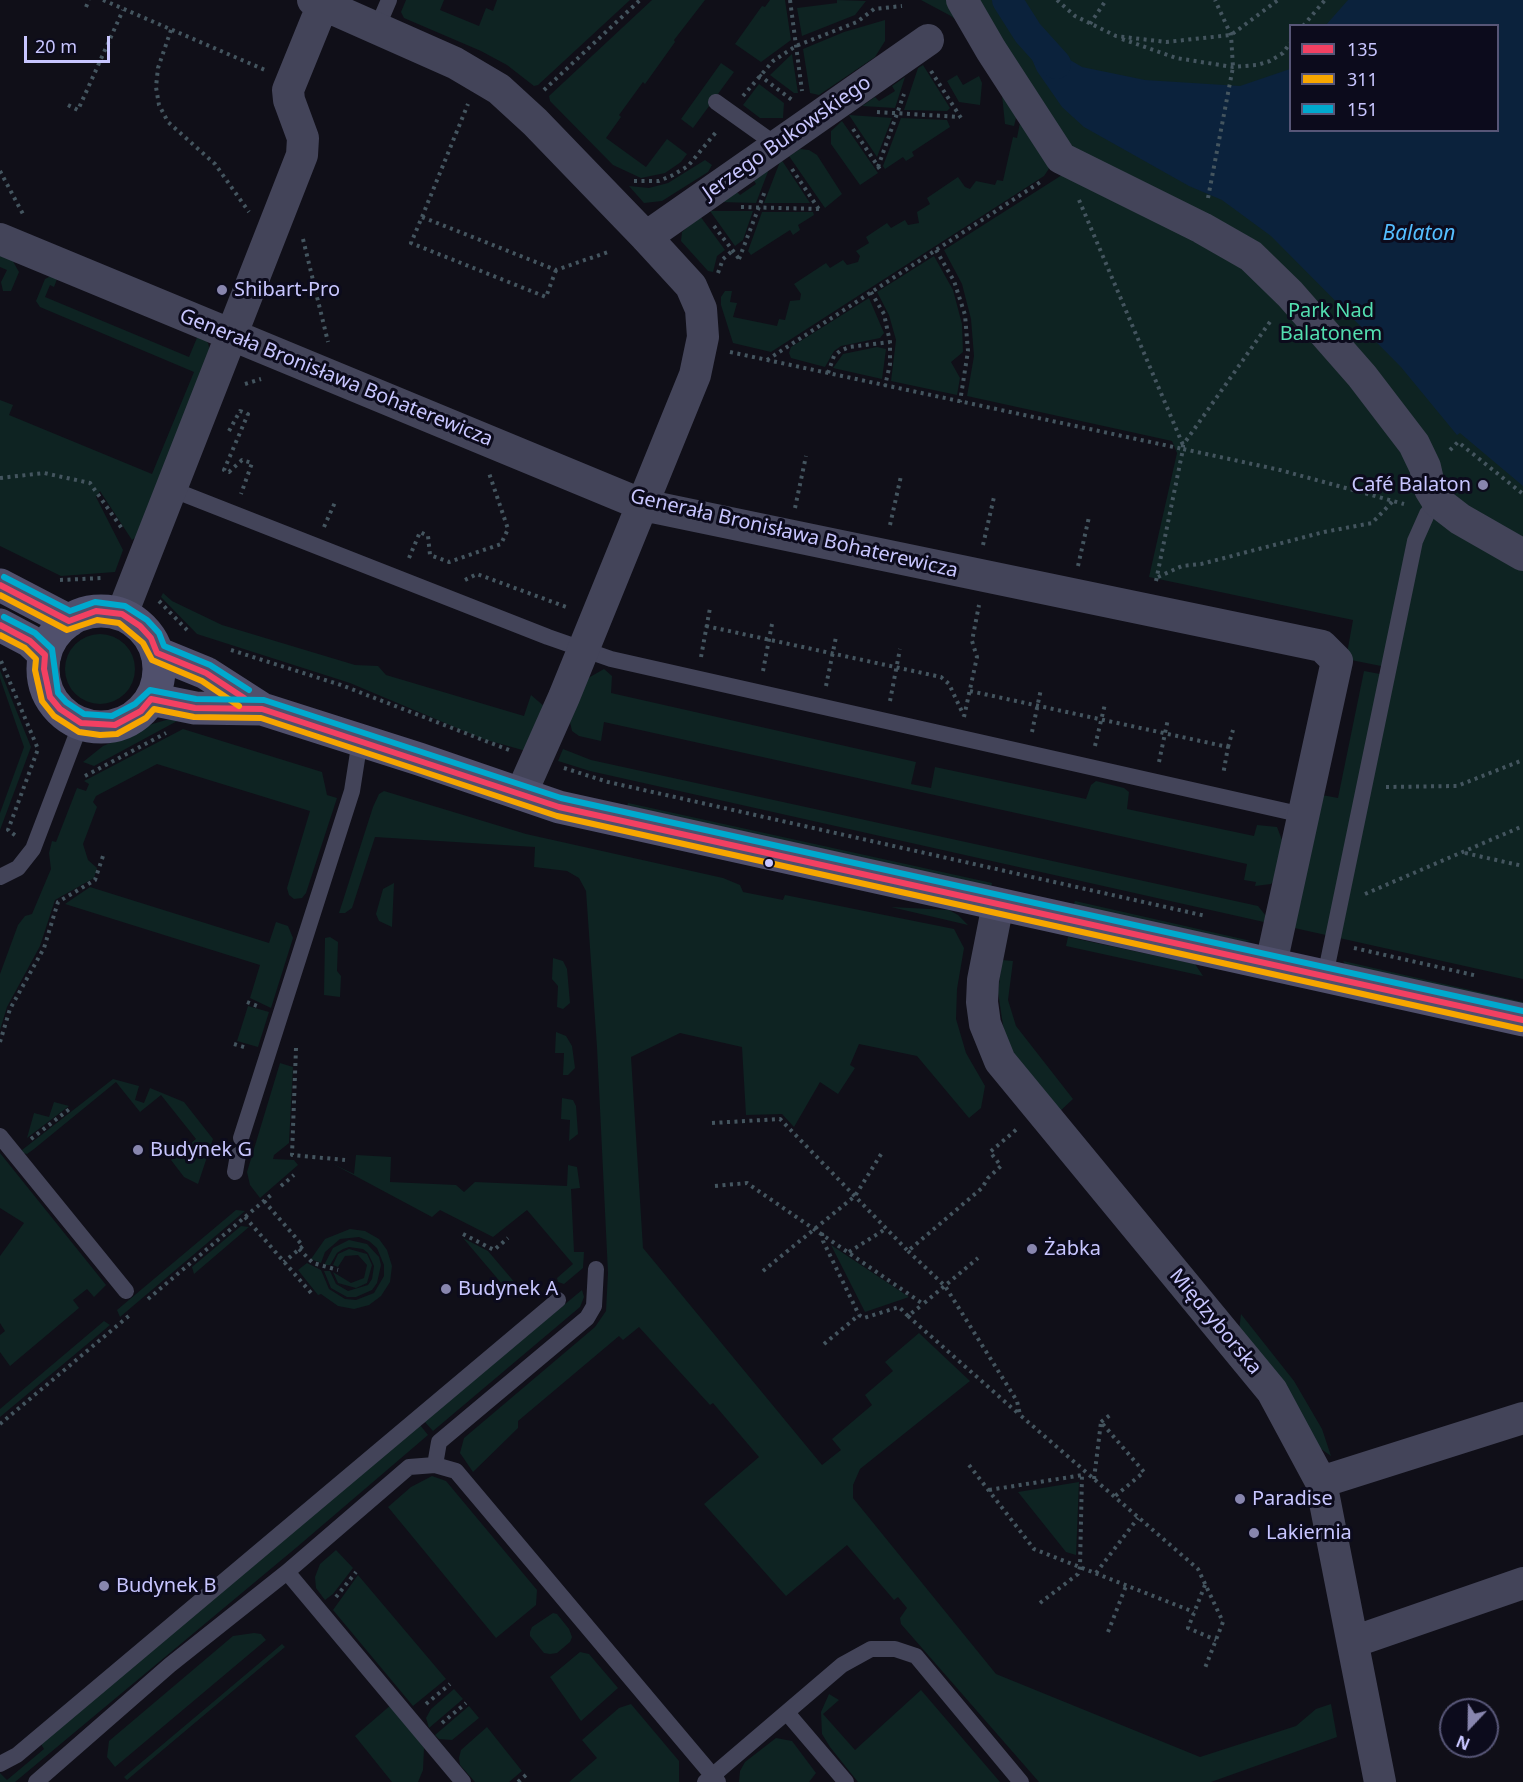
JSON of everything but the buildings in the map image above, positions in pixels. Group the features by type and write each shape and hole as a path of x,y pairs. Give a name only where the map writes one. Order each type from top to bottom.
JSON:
{"street":[{"path":"962,0 991,50 1061,158 1202,228 1251,256 1290,294 1362,376 1414,444 1433,489 1460,519 1523,555"},
{"path":"128,601 69,621 54,636 45,655 44,676 50,697 60,709 81,723 100,726 115,725 141,711 151,699 159,669 157,653 151,638 140,626 128,601 302,155 303,138 289,100 291,81 318,2 455,63 499,89 535,122 646,237 691,286 698,298 704,323 700,357 695,375 538,760 521,794"},
{"name":"Jerzego Bukowskiego","path":"646,237 696,201 839,107 922,44"},
{"name":"Generała Bronisława Bohaterewicza","path":"0,238 643,505 1322,646 1337,661 1303,815"},
{"path":"0,585 69,621"},
{"path":"0,625 30,641 45,655"},
{"path":"157,653 206,673 262,709 570,810 1523,1020"},
{"path":"151,699 195,708 262,709"},
{"path":"1270,964 1303,815"},
{"name":"Międzyborska","path":"998,904 983,980 982,1002 985,1024 1000,1061 1272,1391 1321,1482 1380,1782"},
{"path":"1321,1482 1523,1418"},
{"path":"1353,1642 1523,1583"}],"lane":[{"path":"377,28 389,0"},
{"path":"716,102 778,148"},
{"path":"171,489 583,650 758,694 1303,815"},
{"path":"1325,976 1415,542 1427,514 1433,489"},
{"path":"0,877 18,868 33,849 81,723"},
{"path":"236,1172 239,1146 352,791 360,740"},
{"path":"5,1143 126,1291"},
{"path":"435,1465 438,1442 587,1318 594,1306 596,1269"},
{"path":"0,1764 17,1755 558,1300"},
{"path":"36,1782 170,1665 287,1572 409,1467 435,1465 456,1471 712,1780 842,1665 871,1649 895,1649 916,1656 1021,1782"},
{"path":"287,1572 463,1782"},
{"path":"788,1714 846,1782"}],"path":[{"path":"86,7 89,0"},
{"path":"103,0 291,81"},
{"path":"538,96 640,0"},
{"path":"789,0 803,99"},
{"path":"1057,0 1075,16 1090,24 1176,58 1233,68 1270,61 1283,53 1289,45"},
{"path":"1090,24 1106,0"},
{"path":"1206,209 1233,68 1231,35 1215,0"},
{"path":"1116,36 1166,42 1231,35 1278,0"},
{"path":"1305,24 1325,0"},
{"path":"628,181 659,181 688,166 759,75 773,61 796,46 857,22 874,9 902,6"},
{"path":"68,105 78,110 123,10"},
{"path":"171,30 158,68 156,87 159,105 168,122 214,164 253,217"},
{"path":"839,107 961,118 922,44"},
{"path":"759,75 797,104"},
{"path":"839,107 880,169 905,93"},
{"path":"469,102 411,243 546,297 556,270"},
{"path":"696,201 739,260 778,148"},
{"path":"696,201 705,206 820,210 778,148"},
{"path":"766,360 1051,176 1061,158"},
{"path":"1061,158 1183,447"},
{"path":"0,171 27,222"},
{"path":"422,217 556,270 611,251"},
{"path":"301,232 329,346"},
{"path":"936,250 954,280 965,315 968,351 960,402"},
{"path":"716,283 720,264 732,251"},
{"path":"870,292 884,314 890,342 890,364 885,386"},
{"path":"1150,611 1183,447 1290,294"},
{"path":"828,373 834,356 840,351 849,347 890,342"},
{"path":"722,351 1183,447 1280,470 1407,505"},
{"path":"222,441 240,411 248,414 224,470 229,472 242,460 252,463 242,492"},
{"path":"1433,489 1458,442 1523,494"},
{"path":"794,517 806,456"},
{"path":"0,478 44,473 90,483 123,529 124,540"},
{"path":"890,527 901,476"},
{"path":"409,558 420,532 428,536 430,555 449,562 501,544 508,529 492,483"},
{"path":"983,548 994,497"},
{"path":"323,531 336,500"},
{"path":"1157,578 1182,566 1201,564 1324,532 1372,524 1393,501"},
{"path":"1078,568 1089,517"},
{"path":"54,577 61,581 110,578 128,601 152,595 189,632"},
{"path":"706,628 769,639 940,676 949,684 964,717 977,657 972,641 981,596"},
{"path":"702,651 710,608"},
{"path":"764,665 772,624"},
{"path":"828,679 836,637"},
{"path":"228,649 341,685 478,741 608,782 1208,916"},
{"path":"892,690 900,649"},
{"path":"0,658 38,749 9,830 33,849"},
{"path":"1033,729 1041,689"},
{"path":"970,691 1228,749"},
{"path":"1096,742 1105,704"},
{"path":"1160,756 1168,719"},
{"path":"1223,773 1233,730"},
{"path":"85,776 168,732"},
{"path":"1365,787 1457,786 1523,760"},
{"path":"1364,895 1523,826"},
{"path":"1464,853 1523,866"},
{"path":"0,1042 10,1009 50,936 58,903 95,880 103,856"},
{"path":"1332,943 1490,978"},
{"path":"295,1040 297,1063 292,1155 345,1160"},
{"path":"5,1143 24,1144 72,1107"},
{"path":"712,1123 780,1119 945,1286 1017,1401 1020,1415"},
{"path":"908,1251 982,1188 1002,1166 990,1152 1018,1128"},
{"path":"763,1271 855,1196 884,1151"},
{"path":"281,1186 294,1175"},
{"path":"715,1186 747,1183 923,1304"},
{"path":"264,1201 303,1246 284,1262"},
{"path":"245,1217 312,1294"},
{"path":"849,1252 887,1228"},
{"path":"822,1233 823,1241 859,1315 864,1318 899,1307 1198,1569 1223,1622 1205,1668"},
{"path":"463,1234 494,1250 508,1238"},
{"path":"299,1249 313,1263 338,1270"},
{"path":"908,1316 978,1258"},
{"path":"824,1344 859,1315"},
{"path":"1094,1479 1101,1422 1110,1415"},
{"path":"1101,1422 1144,1472 1114,1497"},
{"path":"969,1465 1034,1549 1194,1612"},
{"path":"1040,1603 1078,1574 1082,1475"},
{"path":"989,1490 1088,1475"},
{"path":"1096,1573 1138,1518"},
{"path":"320,1612 336,1598 356,1572"},
{"path":"1205,1585 1188,1628 1216,1640"},
{"path":"1108,1632 1126,1586"},
{"path":"409,1718 450,1684"},
{"path":"426,1737 466,1703"},
{"path":"518,1782 526,1775"}],"green space":[{"path":"406,0 444,0 440,10 479,26 486,8 493,11 497,0 630,0 538,85 534,86 507,65 481,51 404,18 401,12"},
{"path":"652,0 705,0 674,40 675,42 645,84 643,82 619,115 621,117 606,138 646,167 667,139 687,154 681,162 665,173 641,178 613,165 550,101 549,96"},
{"path":"770,0 785,0 791,40 761,62 735,44 762,6 765,7"},
{"path":"837,0 866,1 855,15 802,36 797,8 837,3"},
{"path":"921,0 954,0 962,25 951,16"},
{"name":"Park Nad Balatonem","path":"957,0 1523,0 1523,979 1290,927 1322,795 1338,798 1364,671 1380,674 1381,666 1346,659 1353,620 1149,577 1177,453 1172,441 967,396 974,356 971,319 962,284 944,250 1062,175"},
{"path":"885,20 885,41 875,57 819,95 810,93 803,49 844,32"},
{"path":"792,54 798,93 794,93 770,75"},
{"path":"721,63 734,72 693,128 681,119"},
{"path":"923,65 950,108 947,111 904,110 918,68"},
{"path":"957,75 963,85 979,76 982,83 980,105 959,102 947,81"},
{"path":"905,77 895,108 862,106 875,97 879,101 895,91 892,86"},
{"path":"759,84 784,103 783,118 760,118 743,105"},
{"path":"1002,95 1019,106 1014,126 1005,124"},
{"path":"1022,112 1050,167 1044,176 771,352 733,343 721,305 721,297 725,291 732,291 730,302 737,303 733,317 777,326 779,319 785,320 790,301 800,300 801,294 794,284 826,263 830,268 843,260 847,265 858,262 860,256 856,251 869,243 866,237 887,223 891,228 905,220 908,225 919,223 917,212 930,204 927,198 958,177 965,187 970,189 976,181 995,185 997,180 1003,181 1013,137 1017,138"},
{"path":"849,115 892,118 877,157"},
{"path":"901,118 947,120 950,127 912,152 914,156 906,161 903,157 885,169 883,166"},
{"path":"842,121 878,173 860,185 831,144 831,131"},
{"path":"800,149 809,150 817,155 842,194 825,208 789,156"},
{"path":"781,159 810,203 764,203"},
{"path":"705,160 712,165 708,172 662,201 644,203 629,186 649,188 668,183"},
{"path":"769,169 756,203 720,202 736,191 740,195 756,184 753,179"},
{"path":"710,211 753,211 743,240 735,246"},
{"path":"762,212 813,212 814,215 798,225 800,230 793,235 790,230 751,255 748,251"},
{"path":"700,216 725,250 717,256 713,272 708,271 681,241 682,232"},
{"path":"0,250 10,256 19,272 11,291 3,291 1,282 7,270 0,267"},
{"path":"934,256 953,290 962,324 963,352 951,362 960,378 957,395 891,381 896,340 889,315 877,292"},
{"path":"55,274 57,279 54,287 50,285 45,297 189,357 199,333 208,343 210,351 142,532 132,540 100,491 96,497 123,550 115,572 61,576 0,546 0,400 13,405 9,415 152,474 194,372 40,307 36,301 45,279"},
{"path":"869,298 884,333 880,338 841,346 834,351 825,367 791,358 789,353 791,347"},
{"path":"877,347 886,349 882,379 833,368 843,354"},
{"path":"163,593 172,601 222,625 355,665 378,666 386,675 524,716 531,695 545,707 526,751 483,739 350,683 197,634 161,597"},
{"path":"100,634 113,637 125,644 132,656 135,669 132,682 125,694 113,701 100,704 87,701 75,694 68,682 65,669 68,656 75,644 87,637"},
{"path":"604,669 612,676 611,693 916,762 911,784 931,788 935,767 1086,799 1091,785 1096,781 1124,788 1129,792 1127,809 1254,836 1257,825 1277,827 1282,840 1276,878 1271,884 1255,886 1256,882 1244,880 1247,864 604,722 601,741 579,736 572,731 570,722 583,681"},
{"path":"0,670 31,747 0,830 0,813 24,747 0,678"},
{"path":"166,720 179,720 94,766 83,762 103,746 149,725"},
{"path":"183,729 322,772 327,795 337,798 306,893 302,898 294,899 289,895 287,888 310,811 157,764 96,796 93,802 97,807 83,844 88,860 97,868 94,878 55,900 40,946 7,1007 0,1030 0,974 18,925 25,916 32,914 51,869 49,853 52,841 56,842 77,788 86,791 89,784 84,781"},
{"path":"563,749 591,760 1258,906 1266,916 1264,922 590,771 558,761"},
{"path":"384,791 526,834 723,878 740,885 743,892 783,900 785,895 954,929 964,948 957,989 956,1019 966,1053 985,1086 981,1108 969,1118 917,1056 859,1044 850,1065 855,1068 838,1094 820,1082 794,1127 782,1114 746,1115 742,1047 680,1033 631,1057 643,1248 822,1465 841,1450 832,1439 872,1405 865,1395 893,1371 885,1362 919,1333 970,1381 860,1469 853,1485 853,1498 996,1674 1200,1757 1296,1726 1316,1709 1331,1704 1337,1737 1211,1782 1039,1782 901,1624 900,1618 907,1608 898,1597 894,1600 847,1545 786,1596 704,1504 759,1457 713,1403 710,1405 639,1327 623,1340 619,1336 518,1421 518,1428 473,1472 460,1453 464,1438 595,1327 606,1311 608,1273 597,1047 586,891 579,878 567,871 534,867 535,847 375,837 352,908 345,913 339,913 373,807 379,794"},
{"path":"628,803 992,883 991,888 627,807"},
{"path":"394,883 392,927 379,921 376,914 383,889"},
{"path":"90,887 269,943 276,922 288,926 293,938 271,1008 250,998 260,965 65,904"},
{"path":"1075,901 1251,941 1245,942 1073,906"},
{"path":"891,907 949,910 968,925"},
{"path":"330,937 338,942 337,971 341,976 340,997 324,995 325,938"},
{"path":"1068,937 1195,964 1203,976 1066,946"},
{"path":"553,958 563,961 567,969 570,1003 563,1009 557,1007 558,986 552,979"},
{"path":"1002,960 1013,961 1008,1000 1016,1026 1073,1099 1058,1113 1015,1058 1004,1032 998,992"},
{"path":"1343,961 1523,1002 1523,1006 1345,964"},
{"path":"248,1006 269,1012 258,1047 237,1041"},
{"path":"556,1032 566,1036 572,1046 575,1068 568,1075 563,1075 564,1053 555,1053"},
{"path":"280,1063 293,1067 289,1143 274,1155 273,1159 294,1160 298,1165 260,1198 250,1185 247,1172"},
{"path":"113,1079 139,1086 135,1100 144,1103 150,1088 184,1102 213,1139 198,1184 184,1177 171,1160 196,1139 161,1095 140,1112 116,1082 34,1149 27,1154 23,1153 22,1150"},
{"path":"562,1098 573,1100 576,1106 578,1134 569,1141 570,1120 561,1119"},
{"path":"54,1102 69,1106 27,1138 34,1113 49,1117"},
{"path":"0,1153 106,1285 94,1297 87,1289 73,1300 79,1308 10,1366 0,1352 0,1335 5,1331 0,1323 0,1256 24,1223 0,1208"},
{"path":"356,1155 391,1157 390,1182 456,1185 464,1192 475,1182 567,1186 568,1165 577,1167 580,1188 571,1189 574,1252 584,1252 583,1268 564,1284 558,1282 557,1278 573,1264 527,1210 493,1237 440,1210 432,1217 333,1164 354,1174"},
{"path":"236,1210 245,1211 120,1317 117,1310"},
{"path":"241,1226 249,1227 194,1274 192,1267"},
{"path":"350,1229 365,1231 379,1239 387,1250 392,1266 390,1282 381,1296 369,1305 354,1309 338,1306 321,1294 318,1295 298,1270 307,1263 321,1270 329,1289 345,1299 356,1300 374,1293 384,1276 384,1265 377,1248 369,1241 359,1237 340,1239 325,1252 321,1263 311,1259 325,1239"},
{"path":"463,1238 488,1251 516,1284 508,1291"},
{"path":"349,1240 367,1244 379,1257 381,1265 377,1283 372,1290 356,1297 347,1297 331,1288 324,1271 330,1271 336,1284 348,1291 368,1285 372,1279 374,1266 368,1253 363,1249 349,1247 343,1249 337,1253 330,1265 324,1265 333,1248"},
{"path":"831,1245 909,1297 865,1312"},
{"path":"349,1249 367,1254 372,1265 367,1283 356,1288 338,1283 333,1272 351,1283 364,1278 367,1265 358,1255 345,1256 338,1267 333,1265 338,1254"},
{"path":"582,1290 584,1297 580,1307 433,1431 424,1421"},
{"path":"1241,1314 1294,1381 1322,1429 1331,1456 1317,1446 1239,1331"},
{"path":"104,1321 110,1325 0,1417 0,1409"},
{"path":"420,1425 428,1435 297,1547 15,1782 0,1782 0,1773 7,1780 44,1749 41,1744"},
{"path":"432,1476 446,1481 537,1590 536,1605 496,1638 388,1507 411,1487"},
{"path":"1079,1482 1076,1555 1066,1552 1018,1492"},
{"path":"336,1550 353,1568 333,1594 325,1600 316,1588 315,1577 320,1564"},
{"path":"358,1575 446,1679 413,1706 333,1610"},
{"path":"553,1613 557,1614 569,1629 572,1637 570,1642 557,1653 550,1654 544,1653 530,1636 530,1632 532,1627"},
{"path":"261,1634 266,1640 115,1767 107,1757 109,1741 233,1636"},
{"path":"282,1644 285,1647 127,1780 124,1777"},
{"path":"580,1652 589,1654 618,1688 581,1721 550,1677"},
{"path":"454,1689 463,1699 429,1728 426,1718 431,1709"},
{"path":"921,1690 1000,1782 858,1782 822,1734 821,1712 829,1694 839,1700 823,1714 855,1750"},
{"path":"392,1704 424,1748 423,1770 418,1782 392,1782 355,1736"},
{"path":"631,1704 679,1761 679,1782 569,1782 597,1758 582,1740 619,1708"},
{"path":"469,1706 479,1718 452,1740 439,1739 435,1735"},
{"path":"487,1727 522,1771 509,1782 475,1782 460,1765 461,1750"},
{"path":"776,1738 792,1741 816,1773 809,1782 739,1782 740,1771 745,1762"}],"water":[{"name":"Balaton","path":"1348,0 1523,0 1523,486 1460,433 1457,435 1401,367 1271,236 1222,200 1189,186 1084,127 1062,107 1037,71 1025,43 1028,33 1033,34 1048,47 1082,67 1145,80 1240,86 1289,69 1289,132 1499,132 1499,24 1327,24"}],"waterway":[{"path":"1007,0 1028,33 1056,64"}],"transit line":[{"name":"151","path":"4,577 70,611 95,602 125,606 147,620 159,633 164,646 210,665 249,690"},
{"name":"135","path":"0,585 69,621 96,611 122,614 140,626 151,638 157,653 206,673 244,698"},
{"name":"311","path":"0,595 67,630 97,620 119,623 143,643 152,660 202,681 239,706"},
{"name":"151","path":"4,617 35,633 52,649 58,693 66,702 84,714 112,716 135,704 150,690 196,699 264,700 561,798 1523,1011"},
{"name":"135","path":"0,625 30,641 45,655 44,669 50,697 60,709 81,723 115,725 141,711 151,699 195,708 262,709 559,807 1523,1020"},
{"name":"311","path":"0,635 25,648 36,659 35,670 42,701 54,716 79,732 100,735 117,734 146,718 154,709 194,717 261,718 557,816 1521,1029"}],"place":[{"name":"Shibart-Pro","path":"222,290"},
{"name":"Café Balaton","path":"1483,485"},
{"name":"Budynek G","path":"138,1150"},
{"name":"Żabka","path":"1032,1249"},
{"name":"Budynek A","path":"446,1289"},
{"name":"Paradise","path":"1240,1499"},
{"name":"Lakiernia","path":"1254,1533"},
{"name":"Budynek B","path":"104,1586"}]}
